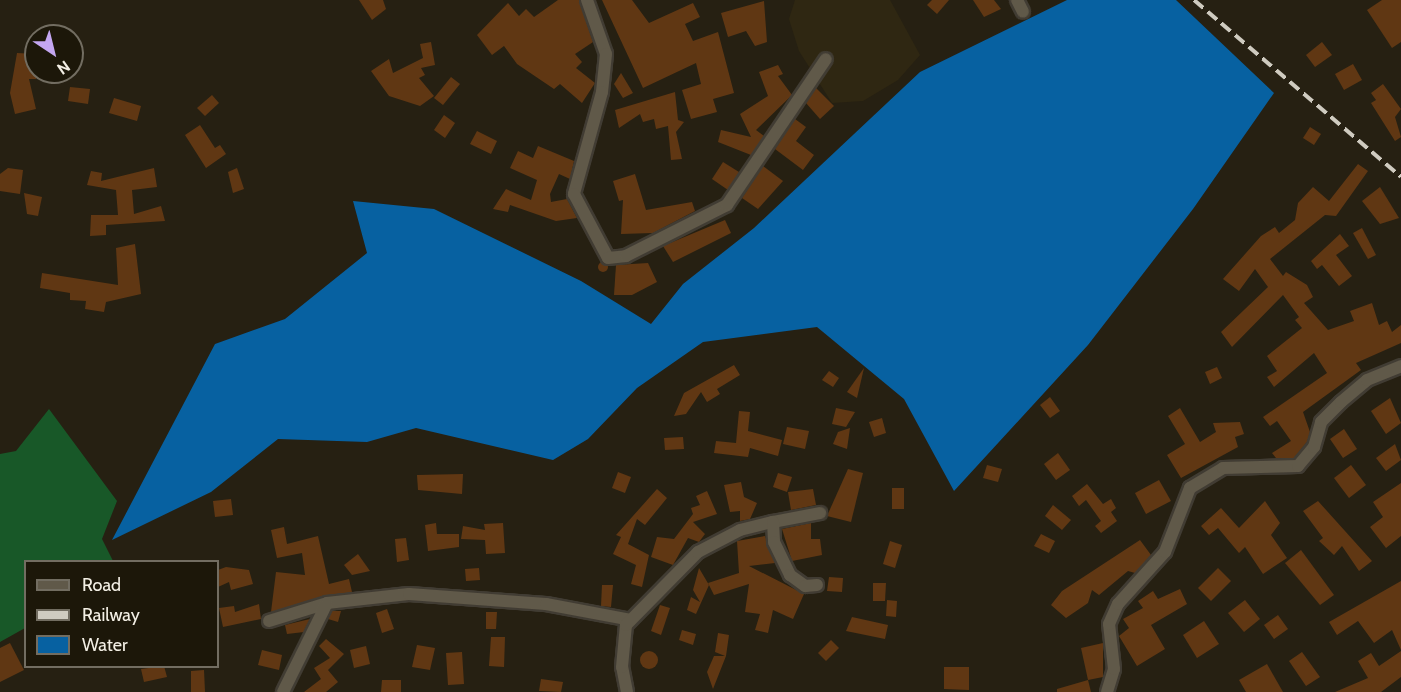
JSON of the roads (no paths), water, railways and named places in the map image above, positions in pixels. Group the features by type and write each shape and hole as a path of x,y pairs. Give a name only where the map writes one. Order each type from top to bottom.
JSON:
{"street":[{"path":"587,0 606,54 602,92 574,194 608,258 633,252 727,205 826,59"},
{"path":"1017,0 1023,12"},
{"path":"1107,692 1114,669 1109,624 1118,604 1165,552 1190,488 1223,468 1298,466 1314,447 1321,422 1341,402 1367,380 1401,366"},
{"path":"627,692 623,642 631,620 698,552 740,530 820,513"},
{"path":"773,522 774,542 789,575 805,586 817,585"},
{"path":"268,621 327,603 409,594 546,604 631,620"},
{"path":"283,692 327,603"}],"water":[{"path":"1067,0 1176,0 1274,93 1193,209 1088,345 954,491 904,399 817,327 703,342 637,388 588,439 553,460 416,428 367,442 278,439 211,492 112,540 215,344 285,319 367,253 353,201 434,209 581,281 651,324 683,284 754,228 920,72"}],"railway":[{"path":"1194,0 1401,177"}]}
